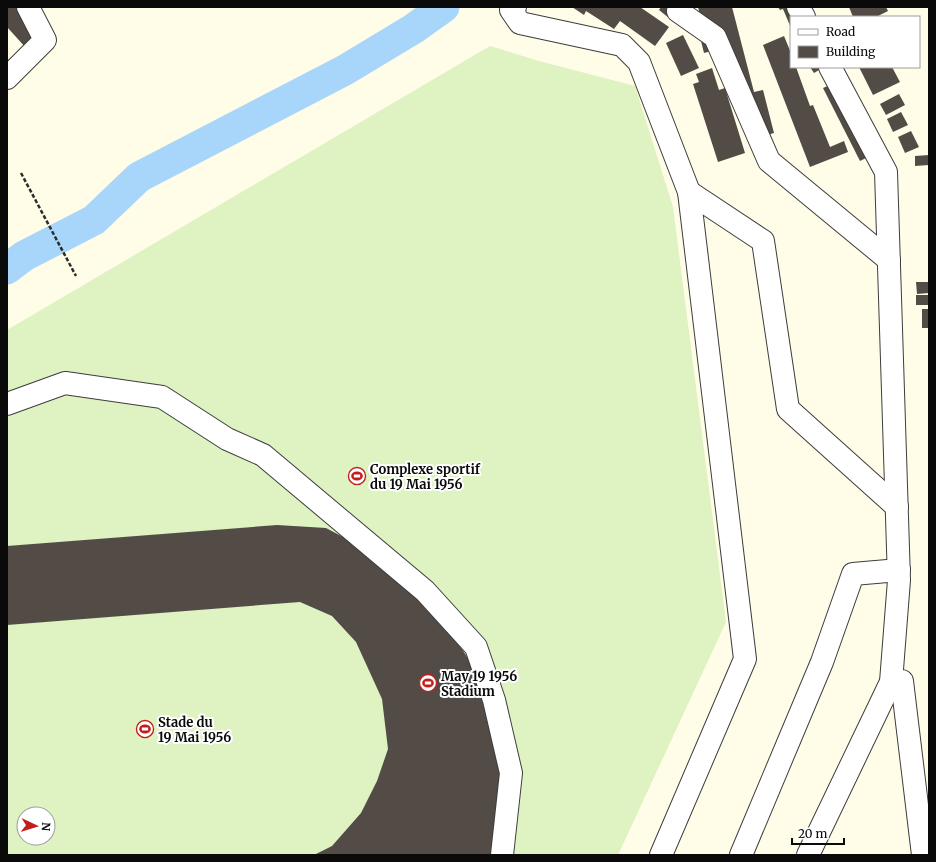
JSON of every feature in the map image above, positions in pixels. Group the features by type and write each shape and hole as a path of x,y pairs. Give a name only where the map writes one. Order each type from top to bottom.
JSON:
{"street":[{"path":"7,78 45,40 28,7"},
{"path":"515,7 511,10 520,23 622,45 639,62 689,192 745,659 661,855"},
{"path":"798,7 803,16"},
{"path":"678,11 715,37 769,161 890,260"},
{"path":"808,855 891,682 899,570 886,172 831,68"},
{"path":"689,192 762,241 788,409 897,507"},
{"path":"7,404 65,383 162,397 227,439 263,455 425,591 476,647 494,700 511,773 502,855"},
{"path":"742,855 822,662 853,574 899,570"},
{"path":"891,682 902,681 923,855"}],"path":[{"path":"21,173 76,276"}],"green space":[{"name":"Complexe sportif du 19 Mai 1956","path":"490,46 539,61 635,86 673,207 726,622 618,855 7,855 7,330"}],"building":[{"path":"9,7 30,7 48,27 26,48 7,27 7,9"},
{"path":"572,7 640,7 669,27 655,46 620,21 614,29 586,11 584,15"},
{"path":"661,7 686,7 674,22 659,10"},
{"path":"698,7 732,7 754,92 763,90 774,133 754,139 723,48 704,53 699,33 704,32"},
{"path":"778,7 802,7 806,16 790,16 790,26 783,9 780,10"},
{"path":"849,7 886,7 888,11 878,16 853,16"},
{"path":"683,35 699,68 681,76 666,43"},
{"path":"784,36 790,51 790,68 796,68 810,106 813,105 830,147 844,141 848,152 810,167 763,45"},
{"path":"712,68 719,90 725,88 745,153 718,162 693,84 699,82 696,74"},
{"path":"811,68 822,68 814,73"},
{"path":"860,68 893,68 900,82 873,95"},
{"path":"830,85 882,150 860,161 823,88"},
{"path":"899,94 905,105 886,115 880,104"},
{"path":"901,112 908,125 893,132 887,119"},
{"path":"911,131 919,147 905,153 898,137"},
{"path":"929,155 929,165 915,166 915,156"},
{"path":"916,282 929,282 929,293 917,294"},
{"path":"916,295 929,295 929,305 916,305"},
{"path":"922,309 929,309 929,328 922,328"},
{"name":"May 19 1956 Stadium","path":"277,525 326,528 360,546 443,619 474,668 490,707 504,788 494,855 314,855 332,846 361,813 377,781 388,749 382,699 356,642 332,616 300,602 7,625 7,546"}],"waterway":[{"path":"7,269 24,256 94,220 139,177 345,70 413,29 444,7"}],"place":[{"name":"Complexe sportif du 19 Mai 1956","path":"357,476"},
{"name":"May 19 1956 Stadium","path":"428,683"},
{"name":"Stade du 19 Mai 1956","path":"145,729"}]}
